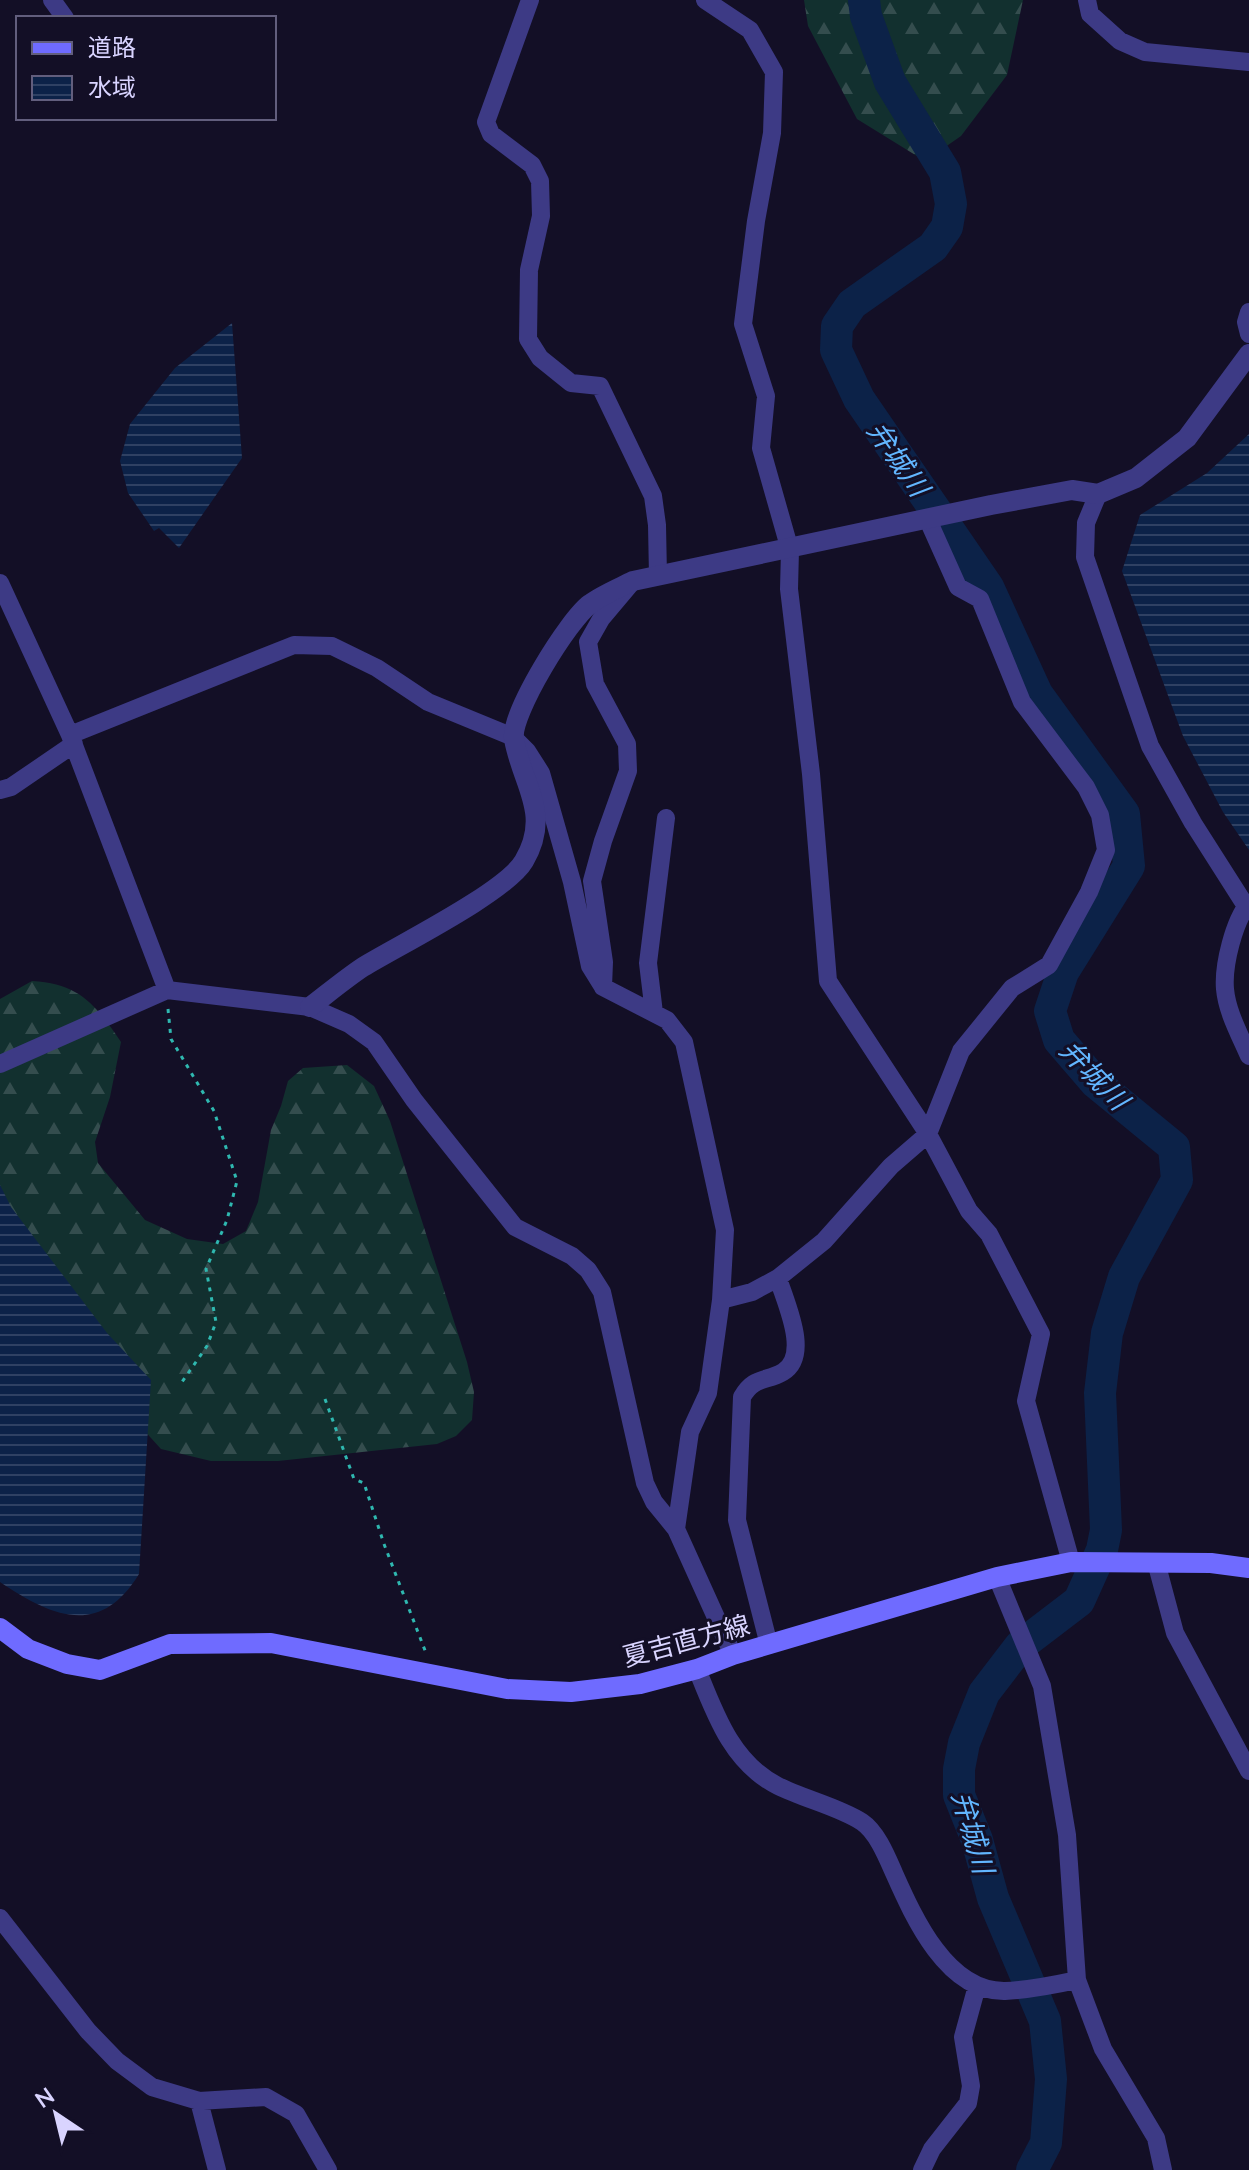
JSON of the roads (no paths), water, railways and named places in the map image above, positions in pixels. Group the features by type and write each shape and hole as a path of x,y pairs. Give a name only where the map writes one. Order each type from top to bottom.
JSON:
{"main road":[{"name":"夏吉直方線","path":"0,1628 28,1649 67,1664 100,1670 170,1644 271,1643 507,1689 571,1692 640,1684 997,1577 1071,1562 1211,1563 1249,1568"}],"street":[{"path":"530,0 486,122 491,134 532,165 540,181 541,216 529,270 528,339 540,358 571,383 600,386 653,496 658,576"},
{"path":"705,0 750,30 774,72 772,133 756,221 743,324 766,396 761,448 790,550 789,589 811,774 828,981 928,1134 969,1211 989,1234 1041,1334 1026,1401 1071,1562"},
{"path":"1087,0 1090,14 1120,41 1145,52 1249,62"},
{"path":"1249,312 1246,322 1249,334"},
{"path":"310,1007 360,969 495,888 523,863 535,838 537,813 513,737 517,719 564,632 589,605 633,581 1072,490 1098,494 1136,478 1187,438 1249,354"},
{"path":"1098,494 1086,523 1085,557 1150,746 1248,907 1230,945 1225,989 1234,1022 1249,1056"},
{"path":"721,1300 752,1292 778,1278 824,1241 891,1166 928,1134 961,1051 1012,988 1049,965 1089,892 1106,850 1100,815 1086,787 1022,702 980,599 958,587 928,520"},
{"path":"603,987 604,962 592,881 628,771 627,744 617,720 595,684 588,642 601,619 633,581"},
{"path":"0,583 72,740 167,990"},
{"path":"0,790 11,787 72,740 294,645 332,646 377,668 428,702 513,737 527,751 541,773 572,882 590,966 603,987 667,1020 684,1042 725,1230 721,1300 708,1393 690,1432 676,1529"},
{"path":"654,1013 648,963 666,818"},
{"path":"0,1064 167,990 310,1007 349,1024 374,1042 414,1100 515,1227 572,1256 588,1270 602,1292 645,1483 654,1502 676,1529 733,1655"},
{"path":"769,1645 737,1520 742,1397 746,1389 760,1379 783,1372 792,1363 798,1348 778,1278"},
{"path":"1156,1562 1175,1633 1249,1771"},
{"path":"997,1577 1042,1686 1067,1835 1077,1980 1103,2049 1156,2138 1163,2170"},
{"path":"697,1669 723,1733 753,1768 776,1785 864,1823 884,1851 913,1915 942,1960 977,1986 1002,1991 1077,1980"},
{"path":"0,1918 88,2031 117,2061 152,2087 199,2101 266,2097 296,2114 328,2170"},
{"path":"922,2170 932,2149 968,2103 971,2086 963,2037 977,1986"},
{"path":"199,2101 217,2170"}],"water":[{"path":"232,323 242,458 179,548 159,528 154,531 128,493 120,461 130,424 175,368"},
{"path":"1249,434 1249,850 1223,812 1183,736 1122,571 1140,515 1207,473"},
{"path":"0,1185 11,1207 107,1333 151,1380 139,1574 124,1594 108,1607 92,1614 57,1612 38,1605 0,1582"}],"waterway":[{"name":"弁城川","path":"864,0 866,16 890,82 945,172 951,204 947,227 933,247 852,304 837,326 836,350 859,399 988,587 1037,694 1124,814 1129,866 1063,972 1050,1011 1059,1040 1096,1083 1174,1147 1177,1180 1124,1277 1107,1333 1100,1393 1106,1530 1102,1550 1079,1601 1020,1646 984,1693 964,1743 959,1769 959,1795 977,1840 993,1898 1045,2021 1051,2079 1046,2143 1032,2170"}]}
